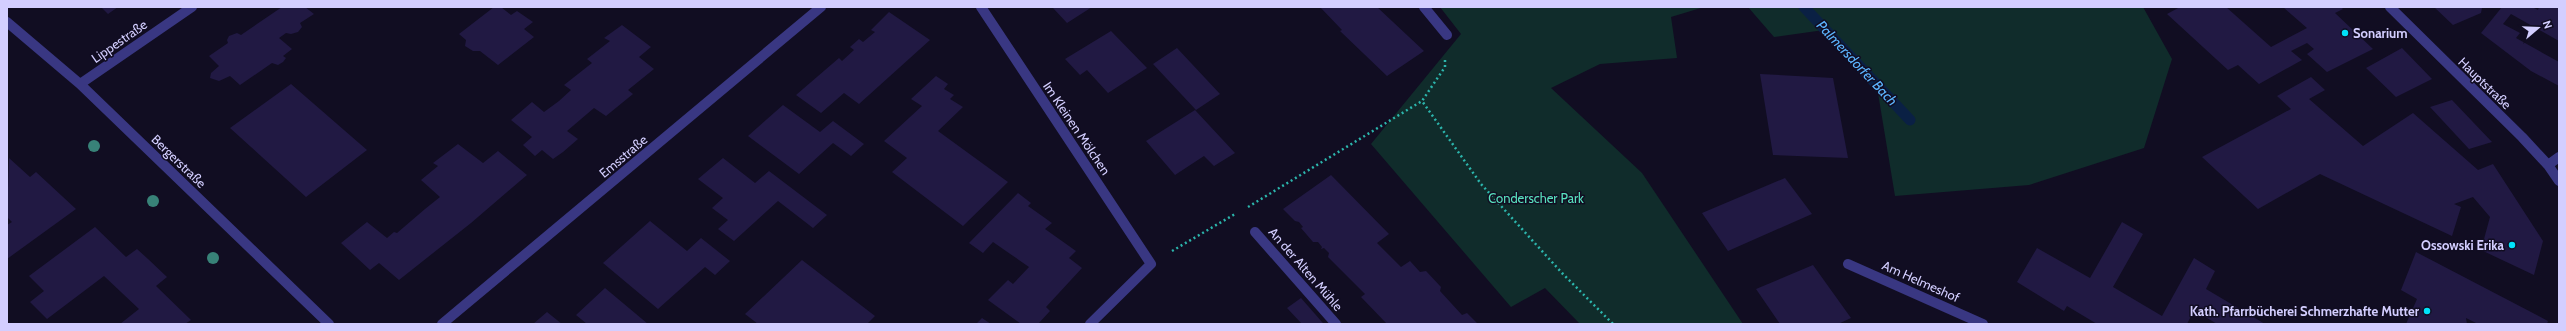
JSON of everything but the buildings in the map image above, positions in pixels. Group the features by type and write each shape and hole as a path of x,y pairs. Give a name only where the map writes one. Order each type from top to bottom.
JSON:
{"street":[{"name":"Lippestraße","path":"80,84 192,7"},
{"name":"Emsstraße","path":"442,324 820,7"},
{"name":"Im Kleinen Mölchen","path":"981,7 1151,264"},
{"path":"1424,7 1447,35"},
{"name":"Hauptstraße","path":"2390,7 2548,165 2559,181"},
{"name":"Bergerstraße","path":"7,22 80,84 329,324"},
{"path":"2548,165 2559,157"},
{"name":"An der Alten Mühle","path":"1255,232 1336,324"},
{"path":"1090,324 1151,264"},
{"name":"Am Helmeshof","path":"1848,264 1983,324"}],"path":[{"path":"1151,264 1422,101 1445,68 1447,35"},
{"path":"1422,101 1481,184 1613,324"}],"green space":[{"name":"Conderscher Park","path":"1440,7 1704,7 1671,17 1677,58 1600,64 1551,88 1642,173 1743,324 1580,324 1545,288 1511,307 1371,144 1461,34"},
{"path":"1748,7 2143,7 2172,59 2144,148 2029,185 1895,196 1877,87 1824,30 1774,37"}],"waterway":[{"name":"Palmersdorfer Bach","path":"1804,7 1910,120"}],"place":[{"name":"Sonarium","path":"2345,33"},
{"name":"Ossowski Erika","path":"2512,245"},
{"name":"Kath. Pfarrbücherei Schmerzhafte Mutter","path":"2427,311"}]}
